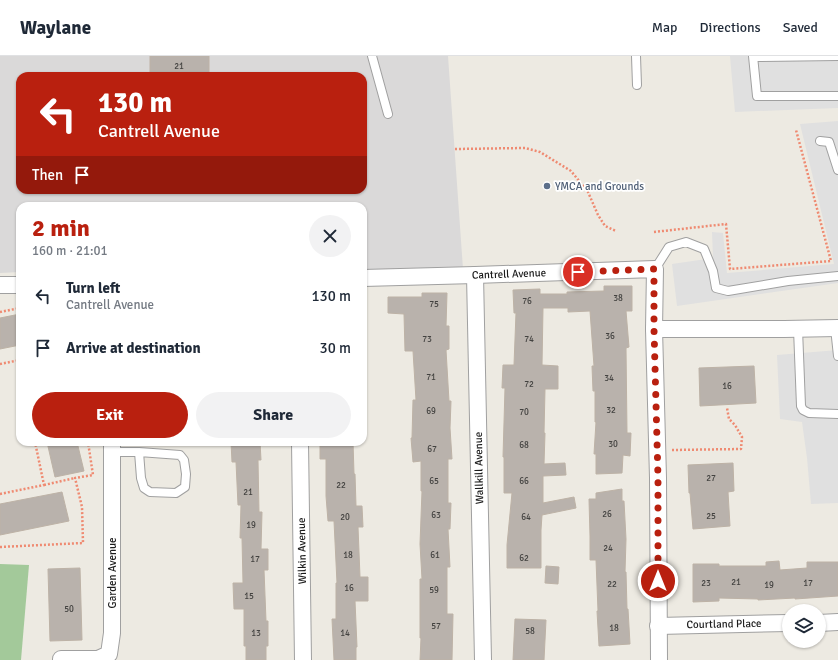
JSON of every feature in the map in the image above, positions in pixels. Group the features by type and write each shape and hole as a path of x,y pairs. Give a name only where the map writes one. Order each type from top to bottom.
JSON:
{"street":[{"name":"Cantrell Avenue","path":"367,278 654,269"},
{"path":"654,269 658,478 659,660"},
{"name":"Wallkill Avenue","path":"474,275 483,660"},
{"path":"0,285 16,285"},
{"path":"654,329 836,328"},
{"name":"Wilkin Avenue","path":"300,446 303,660"},
{"name":"Garden Avenue","path":"61,659 98,659 109,654 112,633 112,447"},
{"path":"826,622 838,622"},
{"name":"Courtland Place","path":"658,626 782,623"}],"lane":[{"path":"372,56 388,114"},
{"path":"636,56 637,85"},
{"path":"838,56 754,56 757,96 838,96"},
{"path":"820,141 829,142 838,170"},
{"path":"654,269 669,247 686,242 704,249 713,271 716,288 728,291 788,281 838,276"},
{"path":"836,328 838,356"},
{"path":"798,329 800,406 803,410 809,413 838,414"},
{"path":"112,447 139,452 180,455 184,460 186,474 185,487 176,493 150,492 144,488 141,478 139,452"}],"path":[{"path":"730,269 831,261 796,130"},
{"path":"454,149 525,148 540,152 571,172 588,192 598,215 605,226 616,231"},
{"path":"0,312 16,309"},
{"path":"0,364 16,362"},
{"path":"670,450 741,450 742,438 735,425 729,420 727,408"},
{"path":"36,446 44,485"},
{"path":"0,494 93,475 89,446"},
{"path":"0,546 83,544 82,507 75,478"}],"shaded area":[{"path":"0,56 448,56 463,269 367,270 367,202 16,202 16,272 0,273"},
{"path":"730,56 838,56 838,108 735,112"},
{"path":"838,121 838,283 677,306 672,264 713,258 712,232 723,233 727,273 834,264 800,124"},
{"path":"838,350 838,503 811,504 802,422 780,419 777,355"}],"green space":[{"path":"0,564 29,565 21,660 0,660"}],"building":[{"path":"150,56 209,56 209,72 150,72"},
{"path":"604,286 632,286 632,311 626,311 629,347 626,348 627,433 631,433 630,456 623,455 622,473 596,474 596,454 594,454 596,422 595,391 593,391 592,366 594,366 590,311 568,312 568,308 543,308 542,365 558,366 558,389 545,389 544,464 565,463 566,475 543,476 543,503 574,497 576,508 542,515 541,568 507,568 507,545 512,493 504,493 503,457 505,388 502,388 503,365 514,365 516,313 514,313 513,290 540,289 540,294 567,294 567,292 604,291"},
{"path":"422,293 447,293 446,326 449,326 449,349 446,350 449,401 451,401 450,428 452,459 448,459 448,503 451,503 450,529 448,529 450,567 447,567 447,614 453,614 452,660 420,660 420,579 422,579 420,544 422,491 421,461 413,462 411,438 413,400 416,400 413,351 405,351 404,314 388,313 388,297 422,297"},
{"path":"16,315 16,346 0,349 0,318"},
{"path":"754,366 756,403 700,406 699,368"},
{"path":"48,446 78,446 84,471 55,477"},
{"path":"231,446 260,446 261,460 258,460 259,512 262,512 261,549 268,549 268,570 264,570 266,621 268,621 268,646 266,646 266,660 246,660 246,646 244,646 244,609 234,609 233,583 243,583 242,538 240,538 241,505 238,505 236,462 232,462"},
{"path":"320,446 353,446 356,506 362,506 363,527 358,527 360,577 368,577 368,601 355,601 357,647 356,660 334,660 332,619 336,619 337,583 334,521 328,521 326,459 320,459"},
{"path":"733,463 734,491 728,492 730,526 693,529 688,465"},
{"path":"622,489 626,539 625,572 630,644 599,646 596,560 590,560 589,499 596,499 596,493"},
{"path":"62,492 69,521 0,535 0,504"},
{"path":"779,561 780,570 807,568 807,562 838,562 838,596 758,600 719,598 719,601 693,602 693,564 719,564 719,566 766,566 766,562"},
{"path":"546,566 559,567 558,584 545,583"},
{"path":"80,568 82,640 50,641 48,569"},
{"path":"515,619 546,620 544,660 513,660"}],"place":[{"name":"YMCA and Grounds","path":"547,186"}],"route":[{"path":"578,272 654,269 658,478 658,581"}]}
